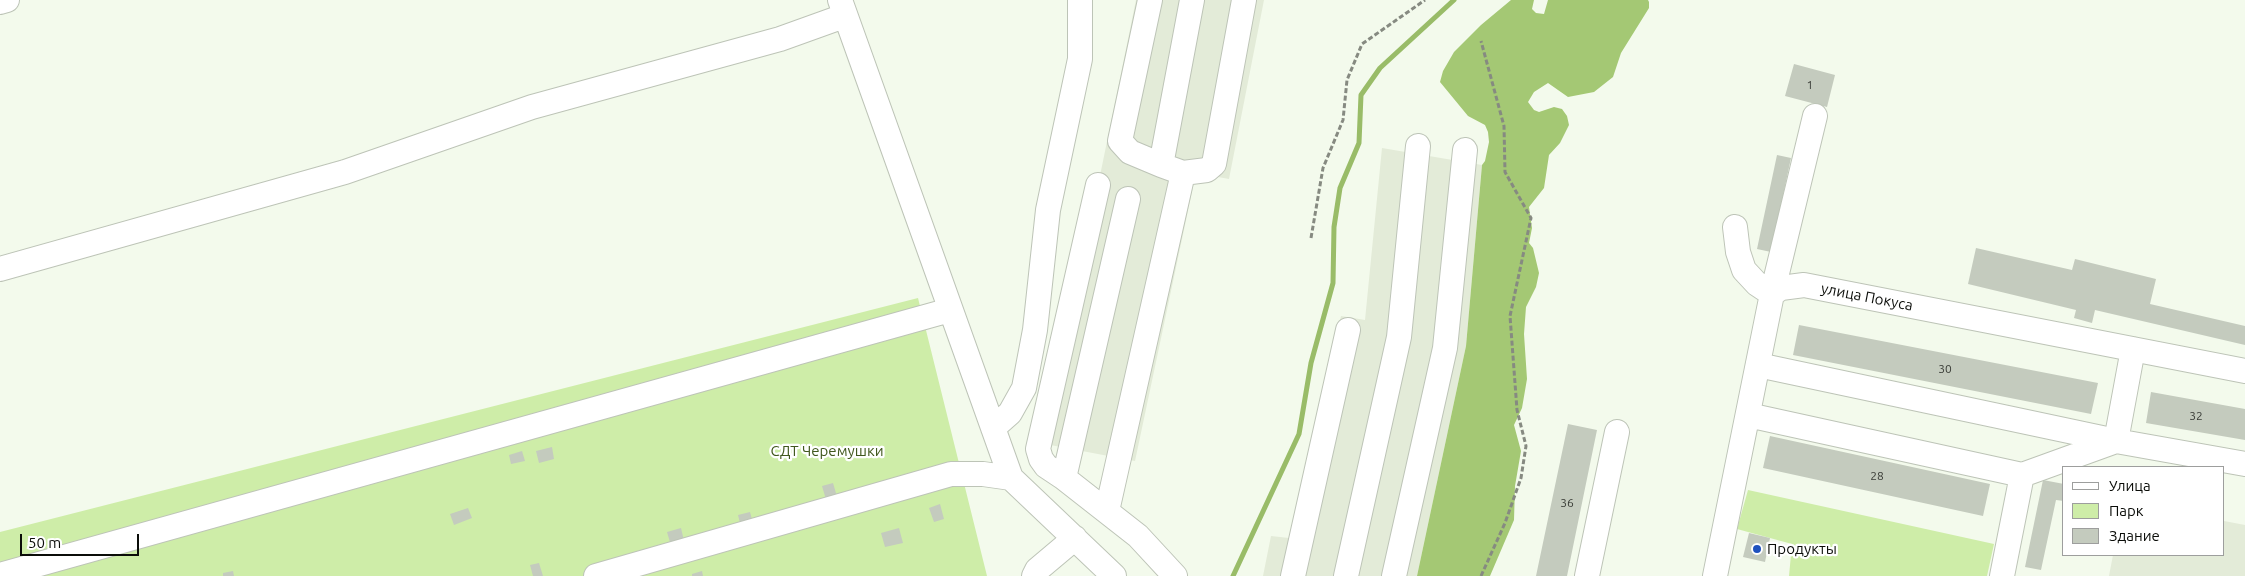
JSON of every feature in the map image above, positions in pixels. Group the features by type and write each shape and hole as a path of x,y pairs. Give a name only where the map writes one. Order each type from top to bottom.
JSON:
{"street":[{"path":"0,2 7,0"},
{"path":"994,428 1010,413 1024,388 1035,330 1048,210 1080,58 1080,0"},
{"path":"1150,0 1120,141 1130,152 1172,169 1208,170 1214,164 1244,0"},
{"path":"1107,511 1172,169 1192,0"},
{"path":"0,269 345,172 532,107 780,40 842,8 1011,478 1114,576"},
{"path":"1716,576 1772,294 1815,116"},
{"path":"1346,576 1399,337 1418,146"},
{"path":"1394,576 1445,348 1465,150"},
{"path":"1098,185 1038,449 1041,459 1046,466 1138,536 1175,576"},
{"path":"1064,478 1128,199"},
{"path":"1735,227 1738,252 1744,270 1757,284 1772,294"},
{"name":"улица Покуса","path":"1772,294 1780,288 1804,285 2245,371"},
{"path":"0,575 64,567 950,310"},
{"path":"1293,576 1348,330"},
{"path":"2116,441 2133,349"},
{"path":"1758,365 2116,441 2245,464"},
{"path":"1748,415 2022,475 2116,441"},
{"path":"1587,576 1617,432"},
{"path":"596,576 951,474 983,474 1011,478"},
{"path":"2002,576 2022,475"},
{"path":"1034,576 1038,570 1075,538"}],"path":[{"path":"1311,238 1323,168 1343,120 1347,80 1362,44 1425,0"},
{"path":"1480,576 1505,524 1521,478 1526,446 1517,410 1510,316 1531,218 1505,172 1504,126 1481,41"}],"shaded area":[{"path":"1136,0 1264,0 1229,179 1196,173 1135,461 1045,444"},
{"path":"1382,148 1482,165 1466,346 1417,576 1263,576 1271,536 1289,538 1341,316 1365,320"},
{"path":"2225,521 2245,525 2245,576 2109,576 2113,556 2225,556"}],"green space":[{"path":"1511,0 1534,0 1532,9 1536,13 1544,14 1548,0 1648,0 1649,8 1621,53 1613,77 1594,92 1568,97 1548,83 1534,92 1528,102 1534,110 1539,112 1554,107 1562,109 1567,116 1569,125 1560,143 1549,155 1544,188 1529,207 1532,228 1529,243 1533,248 1539,273 1536,287 1526,307 1524,334 1527,379 1522,408 1514,425 1521,451 1515,486 1514,520 1490,576 1417,576 1466,346 1482,165 1485,161 1489,142 1485,125 1468,116 1440,82 1443,71 1454,52 1481,25"},
{"name":"СДТ Черемушки","path":"918,298 987,576 0,576 0,532"},
{"path":"1748,490 1994,544 1987,576 1789,576 1792,544 1737,529"}],"building":[{"path":"1794,64 1835,75 1827,107 1785,96"},
{"path":"1777,155 1791,158 1771,252 1757,249"},
{"path":"1976,248 2072,270 2075,259 2156,279 2150,304 2245,326 2245,345 2095,310 2092,323 2074,318 2076,310 1968,284"},
{"path":"1799,325 2098,383 2091,414 1793,355"},
{"path":"2151,392 2245,409 2245,440 2146,423"},
{"path":"1568,424 1597,430 1567,576 1536,576"},
{"path":"1770,436 1990,484 1983,516 1763,468"},
{"path":"552,447 554,459 539,463 536,451"},
{"path":"522,451 525,461 511,464 509,455"},
{"path":"2043,480 2062,484 2062,501 2056,500 2041,570 2025,567"},
{"path":"833,483 838,500 827,503 822,486"},
{"path":"940,504 944,519 934,522 929,508"},
{"path":"468,508 472,518 454,525 450,514"},
{"path":"750,512 753,523 741,527 738,515"},
{"path":"681,528 685,545 672,549 667,532"},
{"path":"899,528 903,543 885,547 881,533"},
{"path":"1749,533 1770,538 1765,562 1743,557"},
{"path":"539,563 543,576 533,576 530,565"},
{"path":"233,571 234,576 223,576 223,573"},
{"path":"702,571 703,576 692,576 692,574"}],"waterway":[{"path":"1233,576 1299,434 1311,363 1333,283 1334,227 1340,188 1359,143 1361,95 1380,68 1454,0"}],"place":[{"name":"Продукты","path":"1757,549"}]}
